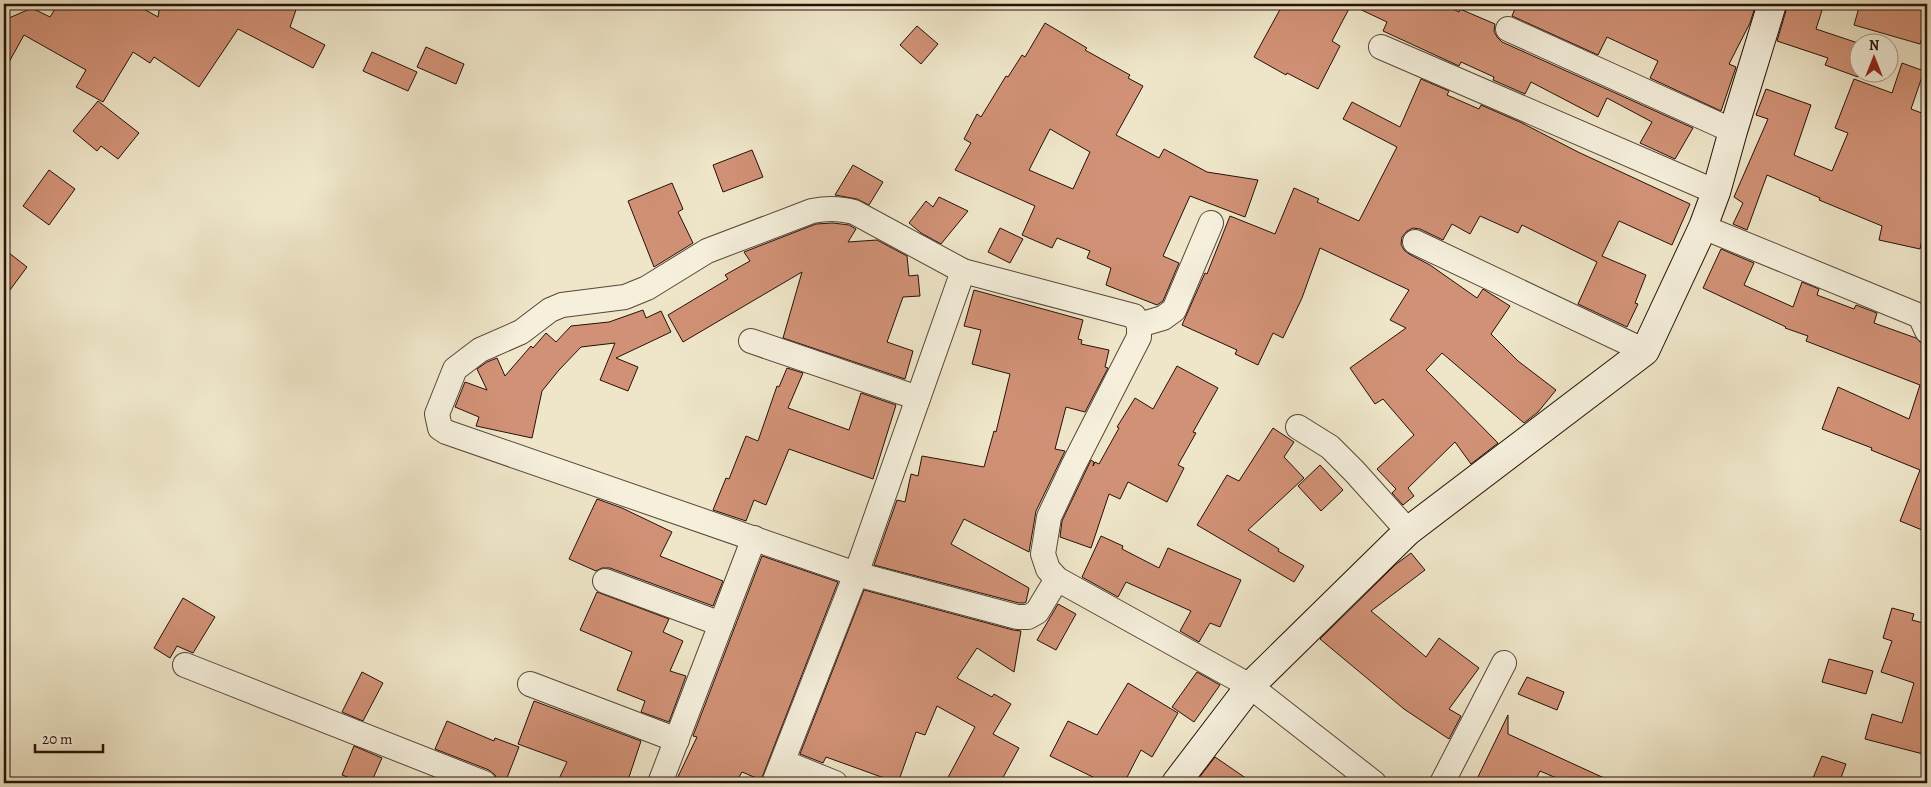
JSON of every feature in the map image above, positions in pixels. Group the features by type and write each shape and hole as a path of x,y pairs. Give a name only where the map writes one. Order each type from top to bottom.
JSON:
{"main road":[{"path":"1176,783 1250,686 1408,531 1645,351 1703,227 1716,192 1772,4"}],"street":[{"path":"1508,29 1733,131"},
{"path":"1381,47 1716,192"},
{"path":"1057,579 1037,612 1028,617 1017,617 856,574 446,432 440,428 436,414 455,369 480,350 521,332 550,310 562,305 625,296 647,288 707,251 812,211 837,208 854,212 963,271 1134,316 1139,325 1140,337 1073,466 1049,517 1043,554 1048,569 1057,579 1250,686 1374,783"},
{"path":"1139,325 1163,318 1174,310 1211,223"},
{"path":"1703,227 1920,316 1927,330"},
{"path":"1416,242 1645,351"},
{"path":"835,783 778,773 856,574 963,271"},
{"path":"751,341 918,398"},
{"path":"1298,427 1330,447 1408,531"},
{"path":"660,783 754,538"},
{"path":"605,581 721,624"},
{"path":"1442,783 1504,663"},
{"path":"185,665 484,783"},
{"path":"530,684 677,740"}],"building":[{"path":"58,4 135,4 158,17 160,4 298,4 290,27 325,45 313,68 238,29 199,87 154,57 150,63 133,52 103,102 76,87 86,70 24,35 4,71 4,29 9,18 32,8 50,17"},
{"path":"1283,4 1443,4 1459,12 1460,9 1495,24 1494,31 1502,42 1693,128 1675,159 1640,143 1652,122 1607,98 1598,117 1531,82 1525,94 1493,80 1494,77 1461,62 1459,66 1383,31 1387,22 1351,5 1332,41 1340,46 1318,89 1287,73 1286,75 1254,57"},
{"path":"1517,4 1756,4 1750,23 1729,64 1736,67 1721,111 1650,78 1658,61 1607,37 1598,55 1512,16"},
{"path":"1788,4 1824,4 1816,29 1848,40 1848,73 1825,65 1828,58 1777,41"},
{"path":"1860,4 1927,4 1927,19 1920,44 1898,38 1898,32 1878,32 1854,25"},
{"path":"1045,23 1087,48 1085,50 1130,75 1128,78 1143,86 1116,135 1159,158 1164,149 1207,172 1258,180 1245,217 1190,196 1163,256 1179,263 1163,301 1157,305 1106,285 1111,268 1087,258 1090,251 1057,238 1052,248 1022,235 1035,206 955,170 971,143 964,139 977,114 981,117 1006,76 1008,77 1022,55 1025,57","holes":["1050,129 1090,152 1073,189 1029,170"]},
{"path":"917,26 938,44 921,64 900,45"},
{"path":"426,47 464,64 456,84 417,67"},
{"path":"372,52 417,72 408,91 363,71"},
{"path":"1902,63 1924,71 1911,109 1927,115 1927,215 1920,249 1879,240 1882,226 1819,200 1820,198 1767,175 1747,230 1733,224 1743,203 1734,197 1768,119 1756,115 1766,89 1811,105 1794,155 1832,171 1848,133 1835,128 1853,82 1862,82 1892,93 1896,82 1898,82"},
{"path":"1421,79 1449,91 1447,95 1479,109 1481,105 1522,123 1578,152 1690,204 1672,245 1619,221 1602,256 1646,275 1635,303 1638,304 1627,327 1578,304 1597,262 1522,225 1518,233 1480,216 1470,234 1452,224 1443,240 1420,229 1413,228 1407,231 1402,237 1401,244 1409,254 1430,265 1477,298 1483,289 1510,306 1491,334 1518,361 1556,390 1538,412 1524,423 1442,353 1426,370 1498,443 1471,464 1455,442 1408,488 1414,496 1403,505 1392,493 1396,489 1377,469 1414,435 1383,399 1375,404 1350,368 1406,328 1390,320 1409,290 1320,248 1302,298 1283,338 1273,333 1258,365 1235,354 1237,350 1182,325 1205,273 1207,274 1230,216 1275,234 1294,188 1319,199 1317,202 1359,221 1397,147 1343,119 1352,102 1400,127"},
{"path":"98,101 139,133 118,159 101,146 97,151 73,131"},
{"path":"752,150 763,177 723,192 713,165"},
{"path":"853,165 883,182 869,205 857,199 835,195"},
{"path":"49,170 75,189 49,225 23,206"},
{"path":"672,183 683,209 678,212 693,243 654,267 628,201"},
{"path":"939,197 968,211 941,244 921,233 909,223 926,201 933,207"},
{"path":"833,223 849,225 856,229 848,242 877,240 907,256 909,276 918,275 920,296 903,297 887,342 913,351 905,379 783,338 802,272 683,342 668,315 728,279 725,275 750,261 744,252 816,224"},
{"path":"1000,228 1023,239 1010,263 988,252"},
{"path":"4,249 27,267 4,298"},
{"path":"1721,249 1754,263 1744,285 1793,307 1802,282 1819,289 1817,295 1854,309 1856,305 1877,313 1874,323 1916,338 1927,345 1927,532 1900,521 1920,470 1871,450 1872,448 1822,429 1838,387 1909,419 1920,385 1806,341 1808,336 1785,328 1703,288"},
{"path":"974,290 1083,320 1078,339 1082,340 1081,344 1109,350 1105,367 1108,368 1085,412 1066,407 1055,449 1065,451 1036,511 1029,552 964,519 951,544 1029,588 1026,602 1024,603 874,565 897,500 905,502 911,474 918,476 922,456 984,467 994,431 996,432 1010,374 972,364 981,330 964,326"},
{"path":"643,310 646,318 661,311 671,332 616,358 638,367 628,391 600,380 615,343 581,347 559,370 542,391 532,438 476,426 479,417 455,407 465,382 487,390 477,369 487,362 497,358 505,376 531,346 533,348 546,333 556,342 571,326 609,322"},
{"path":"1177,366 1218,388 1193,432 1196,433 1178,465 1184,468 1167,502 1128,482 1120,499 1109,494 1091,548 1060,537 1062,521 1091,460 1094,462 1093,466 1095,462 1099,464 1119,428 1117,427 1135,398 1153,409"},
{"path":"787,368 803,373 788,408 849,430 861,393 896,405 873,479 789,449 766,505 754,500 746,521 713,510 726,478 729,479 746,436 758,441 777,386 779,387"},
{"path":"1273,428 1294,442 1284,457 1304,478 1248,530 1304,566 1294,582 1197,525 1227,475 1239,481"},
{"path":"1320,465 1343,490 1321,511 1298,486"},
{"path":"597,499 622,508 672,532 660,556 723,581 713,606 610,568 602,568 596,571 569,559"},
{"path":"1101,536 1123,546 1122,549 1159,568 1168,548 1241,580 1220,627 1210,623 1199,642 1180,631 1191,611 1126,582 1118,597 1082,577"},
{"path":"1411,553 1425,570 1371,611 1426,657 1439,638 1479,668 1449,709 1461,716 1449,739 1404,709 1320,639 1395,565"},
{"path":"762,556 838,582 761,780 742,772 738,779 735,778 733,783 675,783 697,737 693,736"},
{"path":"864,590 1021,631 1014,672 977,648 957,678 992,697 994,694 1011,704 993,734 1019,748 1000,783 945,783 975,727 937,706 925,735 916,732 898,783 826,757 823,763 800,754"},
{"path":"597,592 669,619 663,632 683,641 670,671 686,676 669,722 641,712 645,701 617,690 632,652 580,630"},
{"path":"183,598 215,617 193,653 177,646 170,658 154,648"},
{"path":"1058,604 1076,614 1056,650 1037,640"},
{"path":"1892,608 1914,614 1912,620 1927,624 1927,755 1865,739 1872,714 1902,723 1914,683 1881,672 1892,641 1883,638"},
{"path":"1829,659 1873,671 1866,694 1822,682"},
{"path":"362,672 383,683 363,721 342,712"},
{"path":"1197,672 1220,685 1194,722 1172,707"},
{"path":"1527,677 1564,692 1557,710 1518,694"},
{"path":"1128,683 1178,713 1152,757 1141,750 1124,783 1105,783 1050,756 1068,721 1097,735"},
{"path":"534,701 641,741 627,783 557,783 567,762 518,744"},
{"path":"1508,715 1508,734 1615,783 1568,783 1540,771 1534,783 1475,783"},
{"path":"447,721 494,741 495,738 519,747 505,783 498,781 489,770 435,749"},
{"path":"354,746 382,758 371,783 363,783 342,775"},
{"path":"1822,756 1846,764 1839,783 1811,783"},
{"path":"1215,757 1253,783 1195,783"}]}
